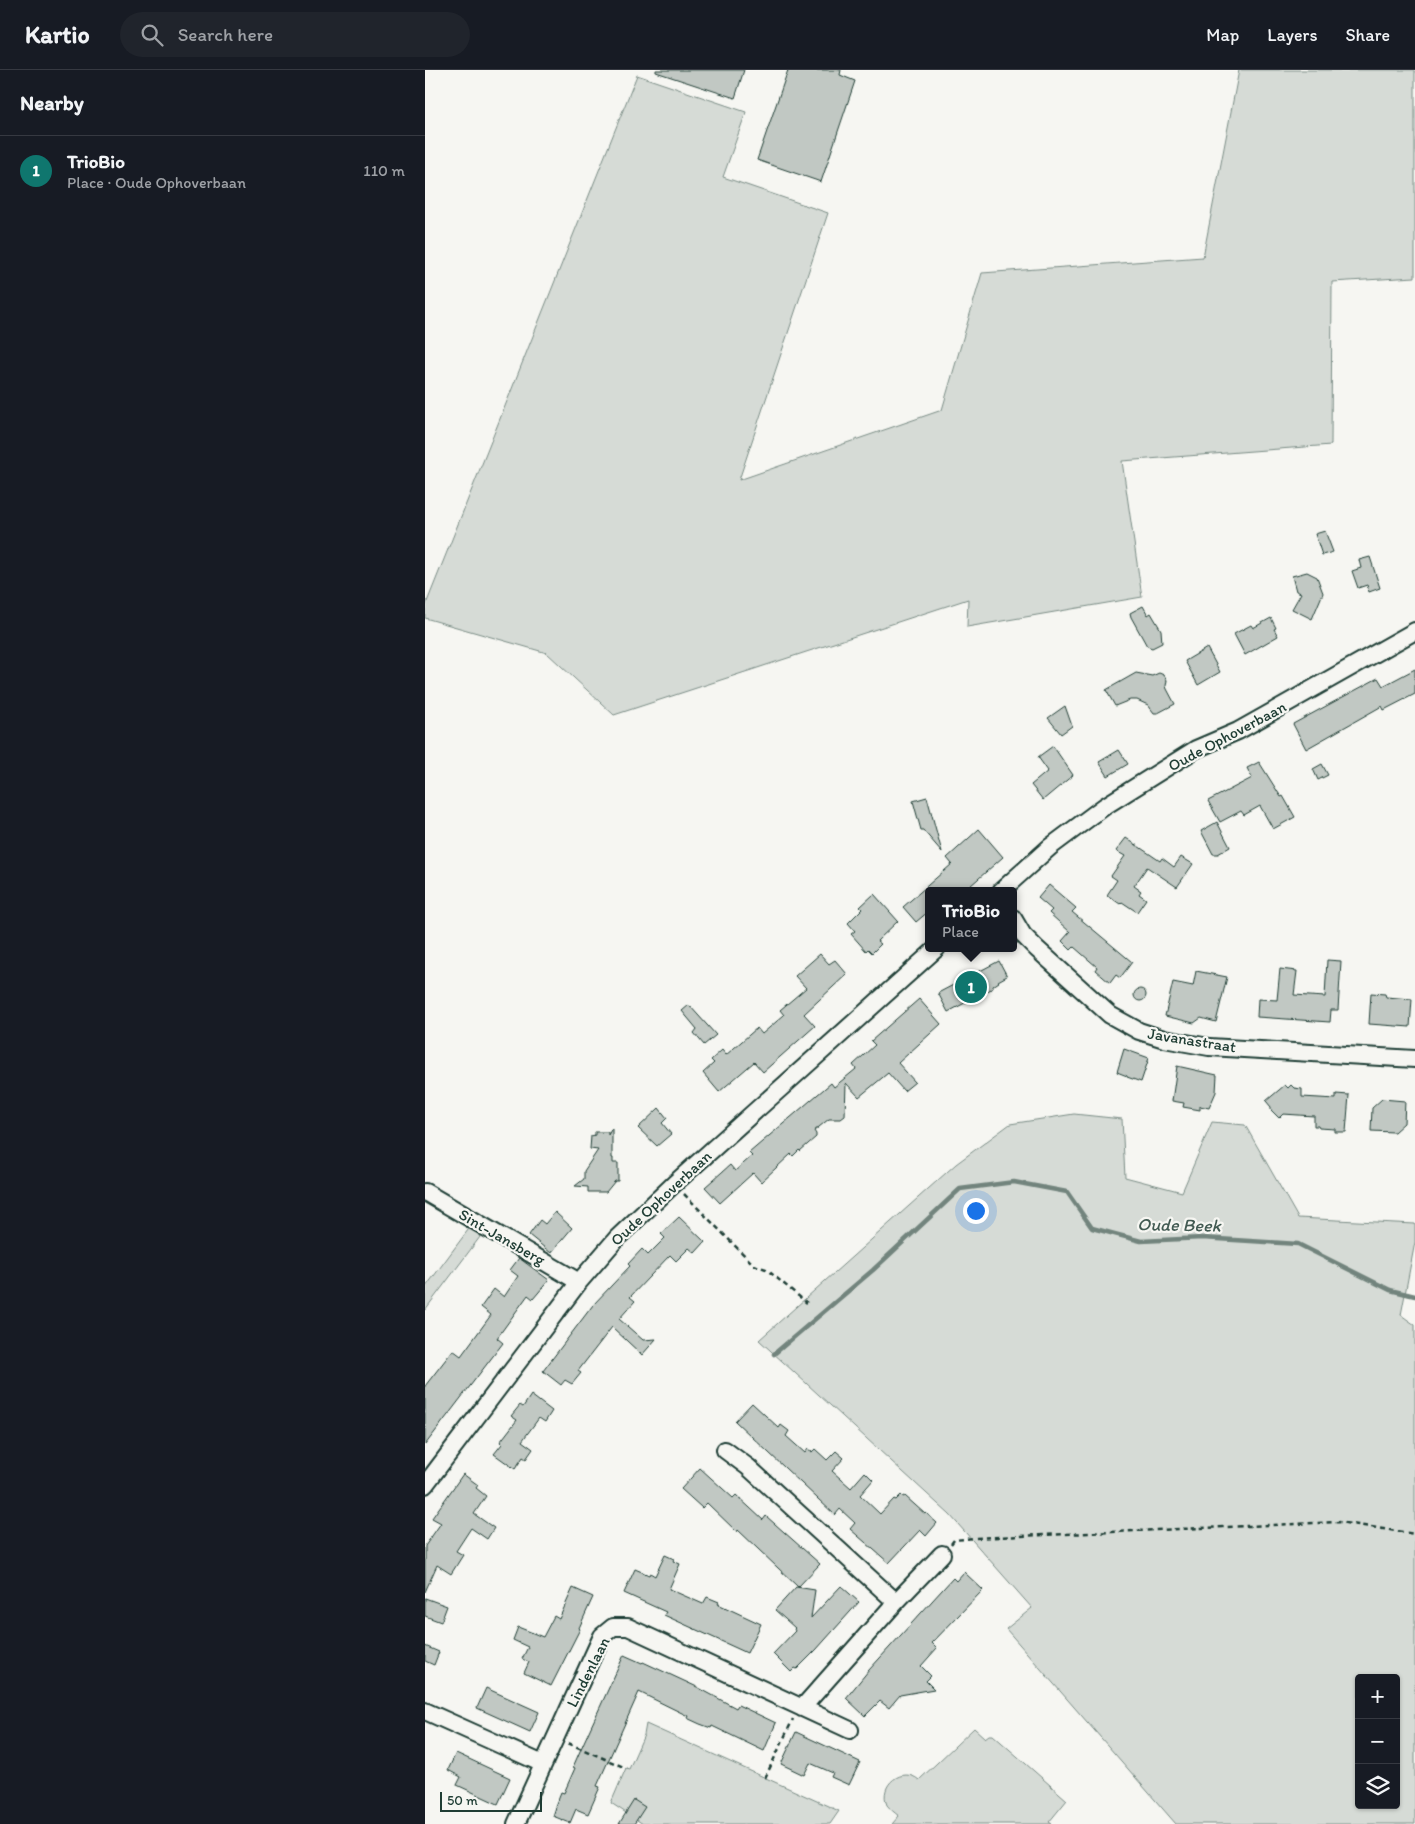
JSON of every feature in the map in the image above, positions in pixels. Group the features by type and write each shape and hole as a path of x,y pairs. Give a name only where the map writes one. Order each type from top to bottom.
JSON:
{"street":[{"name":"Oude Ophoverbaan","path":"1005,887 1050,847 1105,806 1187,754 1237,732 1415,632"},
{"name":"Javanastraat","path":"1017,925 1023,935 1037,949 1110,1015 1139,1032 1163,1039 1209,1046 1415,1059"},
{"name":"Oude Ophoverbaan","path":"425,1485 579,1282 617,1238 674,1184 933,952"},
{"name":"Sint-Jansberg","path":"425,1192 579,1282"},
{"path":"725,1450 749,1467 896,1602"},
{"path":"802,1708 896,1602 942,1554"},
{"name":"Lindenlaan","path":"516,1824 602,1636 613,1627 627,1627 850,1730"},
{"path":"425,1711 543,1764"}],"path":[{"path":"674,1184 754,1265 766,1269 807,1303"},
{"path":"942,1554 954,1540 1158,1528 1339,1522 1415,1534"},
{"path":"765,1778 796,1712 802,1708"},
{"path":"555,1738 626,1768"}],"shaded area":[{"path":"1239,70 1415,70 1415,277 1332,282 1331,445 1122,461 1142,597 967,627 968,599 614,715 547,653 425,618 425,607 637,75 746,112 723,177 828,213 739,480 942,410 982,273 1203,257"},
{"path":"1074,1114 1122,1119 1125,1177 1182,1192 1212,1122 1245,1125 1298,1218 1415,1224 1415,1242 1401,1315 1415,1325 1415,1824 1176,1824 1006,1629 1032,1608 950,1515 759,1340 956,1164 1010,1124"},
{"path":"471,1226 483,1233 425,1310 425,1288"},
{"path":"646,1724 839,1811 830,1824 643,1824 611,1803 626,1768 629,1769 644,1735"},
{"path":"974,1728 985,1738 993,1735 1067,1800 1049,1822 1052,1824 892,1824 899,1816 887,1805 885,1797 889,1784 899,1776 906,1775 913,1776 919,1780"}],"building":[{"path":"656,70 744,70 735,98 656,72"},
{"path":"788,70 841,70 840,75 855,81 821,182 757,160"},
{"path":"1325,531 1333,552 1322,555 1315,534"},
{"path":"1370,557 1380,588 1369,592 1367,585 1358,588 1352,571 1361,568 1359,560"},
{"path":"1307,572 1317,577 1323,593 1312,619 1292,609 1301,593 1296,591 1292,576"},
{"path":"1143,606 1148,615 1151,613 1161,630 1162,643 1152,648 1147,646 1130,613"},
{"path":"1271,618 1278,636 1245,655 1234,634 1251,625 1253,628"},
{"path":"1207,648 1220,672 1198,685 1185,661"},
{"path":"1415,669 1415,694 1384,710 1382,706 1306,749 1293,724 1378,678 1383,686"},
{"path":"1136,673 1152,676 1159,673 1164,675 1167,680 1167,689 1175,704 1158,713 1154,713 1148,705 1137,700 1130,700 1115,706 1106,690"},
{"path":"1065,706 1072,726 1061,734 1048,718"},
{"path":"1053,746 1073,775 1043,800 1031,785 1048,771 1038,757"},
{"path":"1119,750 1128,764 1108,776 1099,762"},
{"path":"1259,762 1295,817 1273,829 1260,806 1244,815 1241,811 1220,822 1208,801 1252,778 1247,768"},
{"path":"1322,764 1328,775 1318,780 1313,769"},
{"path":"927,797 942,852 921,830 913,801"},
{"path":"1217,822 1230,847 1218,854 1213,854 1201,831"},
{"path":"979,829 1003,857 971,887 926,887 952,864 947,858"},
{"path":"1126,838 1160,861 1162,858 1174,867 1181,857 1193,864 1177,887 1147,867 1134,886 1141,891 1139,894 1146,899 1137,912 1107,895 1117,880 1111,876 1125,856 1116,851"},
{"path":"1049,885 1076,908 1072,912 1132,962 1120,978 1116,975 1110,983 1095,970 1097,967 1074,947 1071,950 1062,941 1070,932 1049,913 1052,910 1038,898"},
{"path":"925,888 925,914 916,922 903,907"},
{"path":"874,894 898,921 877,941 881,944 872,953 868,949 866,951 851,934 855,931 848,923 862,909 860,907"},
{"path":"820,954 829,964 835,960 847,974 804,1014 815,1026 763,1072 754,1062 719,1092 703,1073 714,1063 711,1060 722,1050 726,1055 757,1028 762,1034 784,1015 780,1010 806,988 795,976"},
{"path":"1327,960 1341,961 1338,1010 1331,1010 1330,1022 1257,1017 1258,999 1277,1000 1280,969 1297,971 1294,995 1325,997"},
{"path":"999,961 1007,976 998,981 993,988 948,1012 938,993"},
{"path":"1196,971 1227,977 1216,1022 1201,1018 1194,1023 1165,1016 1173,982 1193,986"},
{"path":"1142,989 1145,990 1145,1000 1138,1001 1135,1000 1134,993 1135,990"},
{"path":"1371,993 1385,994 1386,997 1412,999 1410,1027 1369,1024"},
{"path":"919,999 941,1024 898,1063 915,1082 904,1091 888,1073 859,1097 846,1083 845,1116 841,1119 829,1119 814,1131 816,1137 793,1156 791,1154 761,1182 753,1173 720,1203 705,1187 730,1165 735,1171 752,1156 749,1153 831,1083 834,1087 856,1069 853,1065 875,1045 871,1041"},
{"path":"689,1005 716,1035 704,1045 694,1033 697,1029 682,1011"},
{"path":"1124,1049 1149,1058 1141,1082 1117,1072"},
{"path":"1177,1066 1217,1075 1216,1092 1209,1108 1200,1106 1200,1110 1183,1107 1184,1103 1172,1101"},
{"path":"1285,1085 1288,1088 1291,1085 1294,1088 1302,1089 1302,1097 1336,1099 1336,1094 1349,1095 1346,1132 1335,1132 1335,1129 1314,1126 1314,1116 1283,1114 1279,1118 1266,1101"},
{"path":"1382,1099 1405,1101 1404,1123 1394,1132 1371,1131 1372,1108"},
{"path":"659,1108 667,1118 662,1123 671,1134 657,1146 638,1128"},
{"path":"612,1128 612,1158 613,1163 618,1163 618,1181 615,1181 606,1192 588,1192 588,1187 575,1186 584,1179 584,1171 598,1150 590,1149 591,1136 595,1135 595,1132 608,1132 608,1135"},
{"path":"555,1212 572,1228 551,1253 529,1235 540,1220 545,1224"},
{"path":"679,1217 705,1242 695,1253 689,1248 676,1261 670,1255 630,1297 635,1301 619,1319 643,1340 656,1339 642,1355 612,1327 578,1371 581,1373 572,1384 565,1380 561,1385 543,1371 593,1305 630,1266 628,1264 642,1249 648,1255 665,1238 661,1234"},
{"path":"519,1258 549,1280 533,1299 528,1295 497,1338 503,1343 425,1445 425,1386 453,1350 461,1356 491,1315 481,1307 494,1289 504,1297 518,1276 510,1270"},
{"path":"531,1395 552,1411 545,1422 539,1418 522,1441 533,1449 526,1459 523,1457 515,1469 494,1454 502,1444 500,1442 517,1420 511,1416 520,1405 523,1407"},
{"path":"752,1403 779,1428 781,1425 789,1431 786,1436 805,1453 808,1449 812,1452 815,1449 827,1460 836,1451 844,1458 832,1471 851,1488 865,1472 873,1480 860,1495 880,1514 894,1499 896,1500 901,1495 905,1496 937,1523 926,1536 920,1530 889,1563 850,1529 855,1523 840,1509 835,1515 735,1421"},
{"path":"700,1468 733,1498 736,1495 763,1520 766,1516 820,1564 798,1587 707,1503 702,1508 681,1489"},
{"path":"463,1474 478,1485 476,1488 486,1496 474,1514 494,1528 487,1539 471,1528 456,1551 463,1555 451,1574 437,1565 425,1592 425,1546 441,1523 432,1518"},
{"path":"665,1555 680,1564 669,1589 703,1604 707,1597 761,1624 747,1653 664,1615 666,1612 624,1593 635,1569 655,1576"},
{"path":"964,1572 983,1590 932,1643 937,1648 921,1666 931,1676 926,1681 934,1689 900,1695 889,1708 880,1701 865,1716 846,1698 953,1578 956,1581"},
{"path":"841,1586 859,1602 816,1650 797,1669 795,1668 791,1672 773,1654 795,1631 795,1628 775,1610 796,1587 815,1590 811,1618"},
{"path":"573,1588 593,1597 580,1629 551,1686 524,1673 529,1662 522,1659 528,1647 513,1640 518,1627 543,1637 554,1616 559,1619"},
{"path":"425,1598 447,1606 441,1622 425,1616"},
{"path":"425,1646 439,1652 434,1665 425,1661"},
{"path":"624,1655 697,1687 736,1708 738,1705 776,1723 764,1751 712,1726 711,1728 687,1718 688,1716 639,1692 597,1786 600,1787 588,1814 576,1809 570,1823 553,1816 555,1807 561,1792 564,1793 575,1768 573,1767"},
{"path":"486,1688 539,1712 530,1732 477,1708"},
{"path":"796,1732 860,1762 849,1785 831,1777 833,1773 810,1763 804,1775 781,1764"},
{"path":"456,1753 510,1778 498,1804 457,1785 461,1777 448,1770"},
{"path":"634,1800 645,1807 634,1824 619,1824"}],"waterway":[{"name":"Oude Beek","path":"774,1354 873,1270 960,1189 1014,1182 1067,1192 1092,1228 1141,1241 1202,1238 1298,1244 1390,1290 1415,1296"}],"place":[{"name":"TrioBio","path":"971,987"}]}
